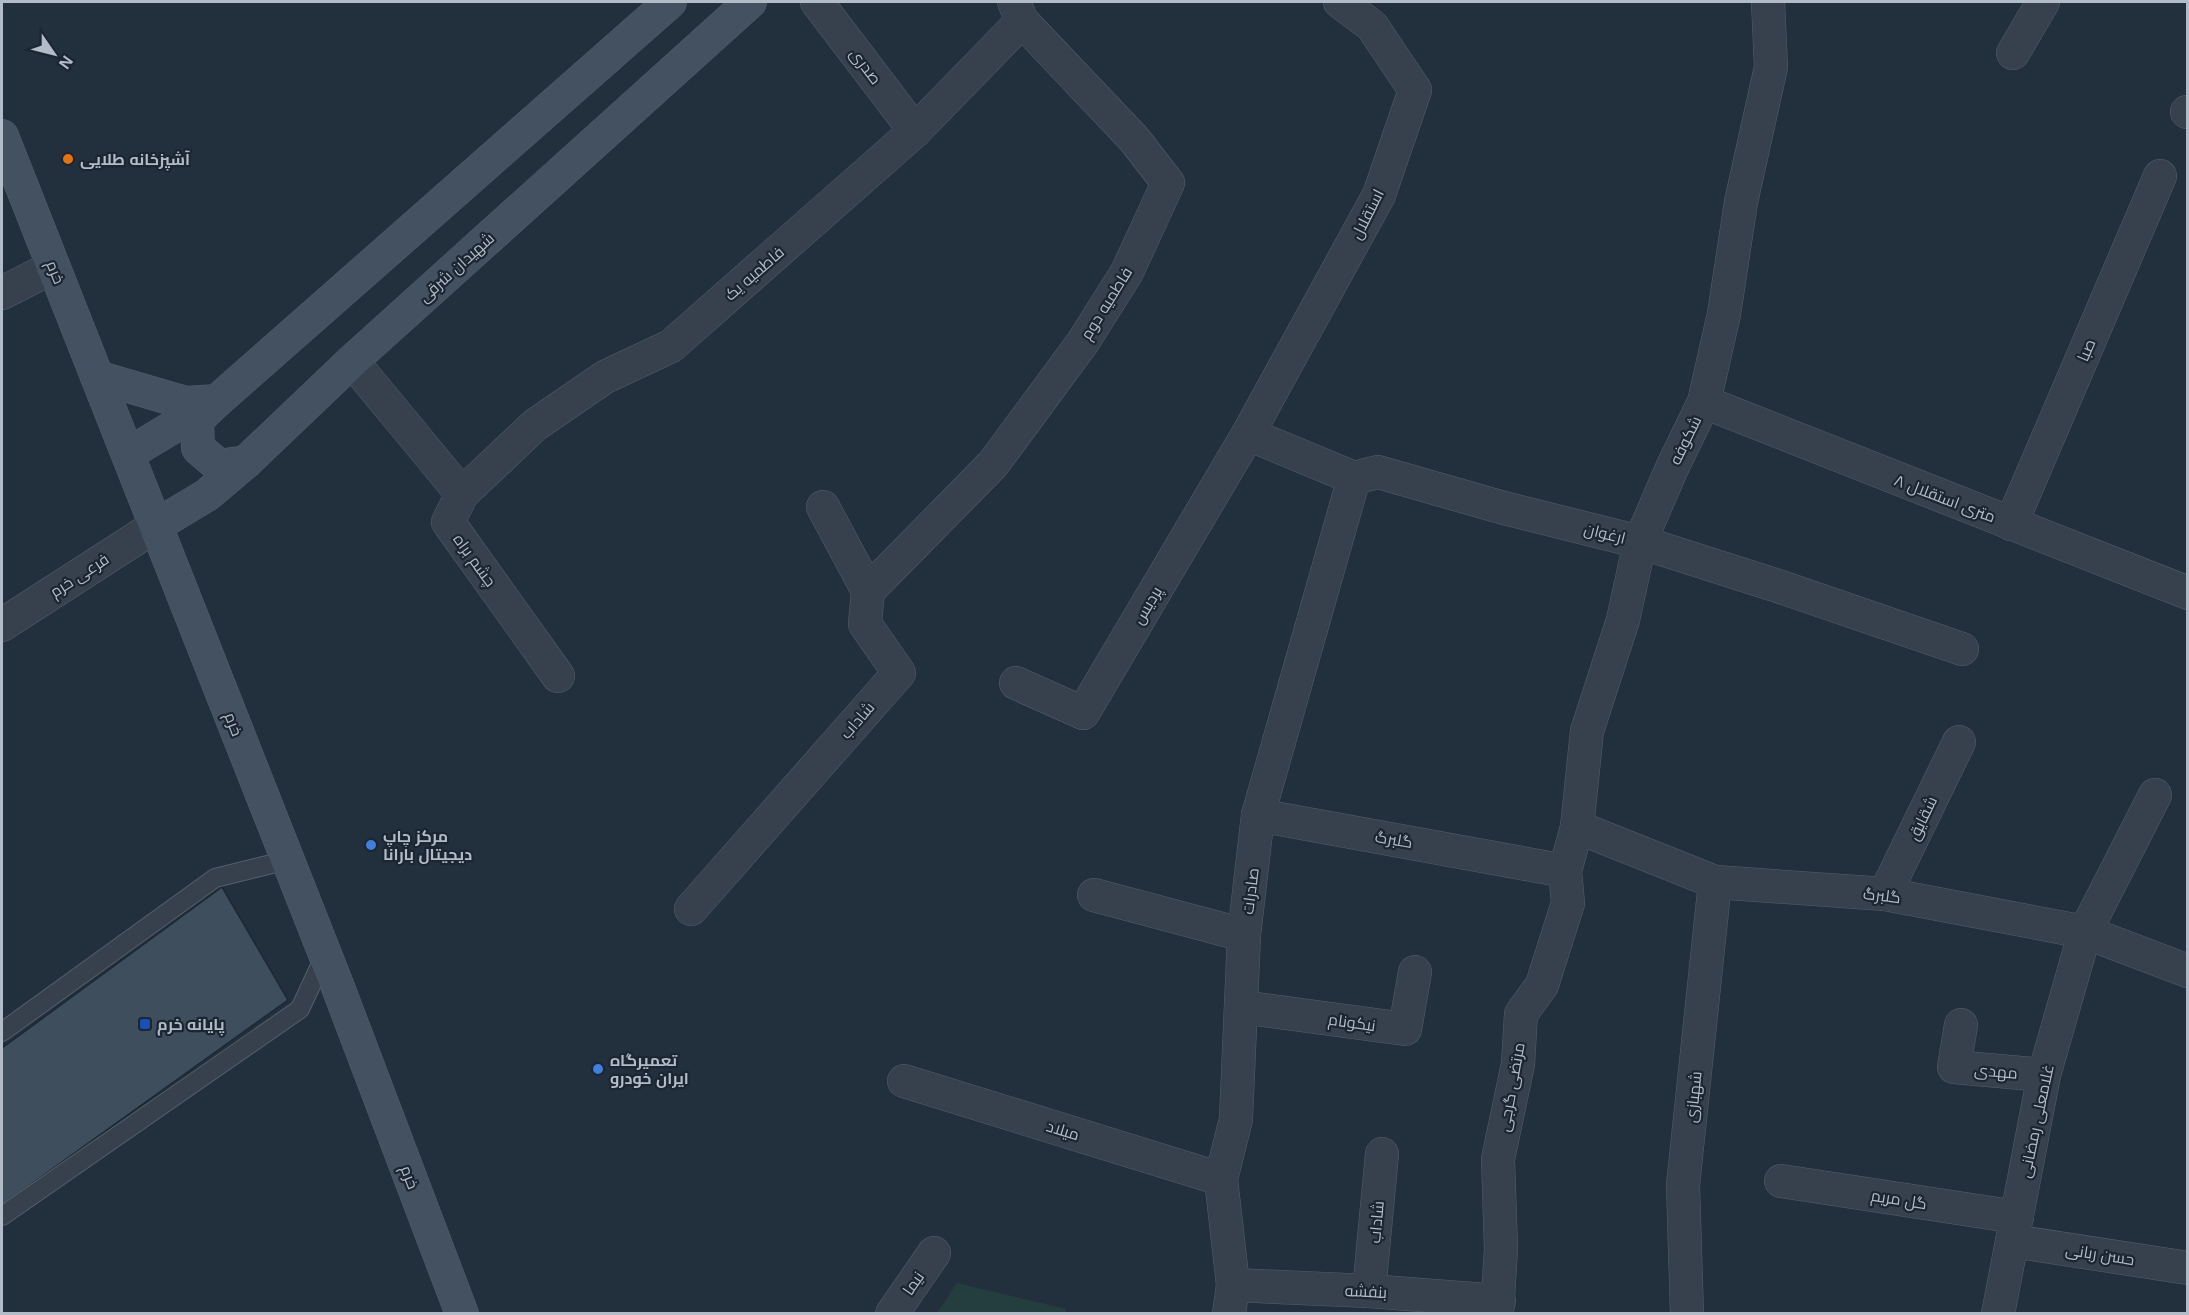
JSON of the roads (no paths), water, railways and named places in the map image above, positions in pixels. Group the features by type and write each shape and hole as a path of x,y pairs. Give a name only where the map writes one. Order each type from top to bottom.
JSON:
{"main road":[{"path":"246,462 219,466 198,447 197,420 670,2"},
{"name":"شهیدان شرقی","path":"157,525 207,495 246,462 352,361 750,2"},
{"name":"خرم","path":"2,136 288,860 462,1314"},
{"path":"97,377 186,403 217,401"},
{"path":"128,454 217,401"}],"street":[{"name":"صدری","path":"817,2 915,131"},
{"name":"استقلال","path":"1248,434 1379,195 1415,90 1372,26 1340,2"},
{"name":"شکوفه","path":"1565,870 1577,827 1587,730 1623,620 1640,542 1704,402 1724,315 1741,202 1771,67 1768,2"},
{"path":"2013,53 2043,2"},
{"name":"فاطمیه یک","path":"462,494 535,425 605,377 671,346 915,131 1018,11"},
{"name":"فاطمیه دوم","path":"868,591 993,464 1083,342 1127,272 1168,183 1134,139 1018,11"},
{"name":"صبا","path":"2011,524 2160,176"},
{"path":"2,293 53,267"},
{"path":"352,361 462,494"},
{"name":"۸ متری استقلال","path":"1704,402 2011,524 2184,583"},
{"path":"1248,434 1354,478"},
{"name":"پردیس","path":"1016,683 1083,713 1248,434"},
{"name":"ارغوان","path":"1354,478 1378,472 1504,508 1640,542 1962,649"},
{"name":"صادرات","path":"1231,1299 1221,1179 1236,1119 1245,935 1258,815 1354,478"},
{"name":"چشم براه","path":"462,494 448,522 558,676"},
{"path":"822,507 868,591"},
{"name":"فرعی خرم","path":"2,625 157,525"},
{"name":"شاداب","path":"691,909 899,673 865,624 868,591"},
{"name":"شقایق","path":"1885,894 1959,742"},
{"name":"غلامعلی رمضانی","path":"1998,1314 2044,1075 2085,932 2155,795"},
{"name":"گلبرگ","path":"1258,815 1565,870"},
{"name":"گلبرگ","path":"1577,827 1715,882 1885,894 2085,932 2187,971"},
{"name":"مرتضی گرجی","path":"1498,1307 1501,1249 1498,1159 1518,1064 1521,1014 1542,985 1568,903 1565,870"},
{"name":"شهبازی","path":"1687,1314 1683,1185 1715,882"},
{"path":"1094,895 1245,935"},
{"name":"نیکونام","path":"1241,1006 1406,1029 1415,972"},
{"name":"مهدی","path":"1961,1025 1954,1067 2044,1075"},
{"name":"میلاد","path":"904,1081 1221,1179"},
{"name":"شاداب","path":"1370,1291 1382,1154"},
{"name":"گل مریم","path":"1781,1181 2014,1229"},
{"name":"حسن ربانی","path":"2014,1229 2187,1268"},
{"name":"نیما","path":"892,1314 934,1253"},
{"name":"بنفشه","path":"1231,1299 1370,1291 1498,1307"}],"lane":[{"path":"2,1032 215,878 288,860"},
{"path":"2,1216 300,1010 325,955"}],"place":[{"name":"آشپزخانه طلایی","path":"68,159"},
{"name":"مرکز چاپ دیجیتال بارانا","path":"371,845"},
{"name":"پایانه خرم","path":"145,1024"},
{"name":"تعمیرگاه ایران خودرو","path":"598,1069"}]}
